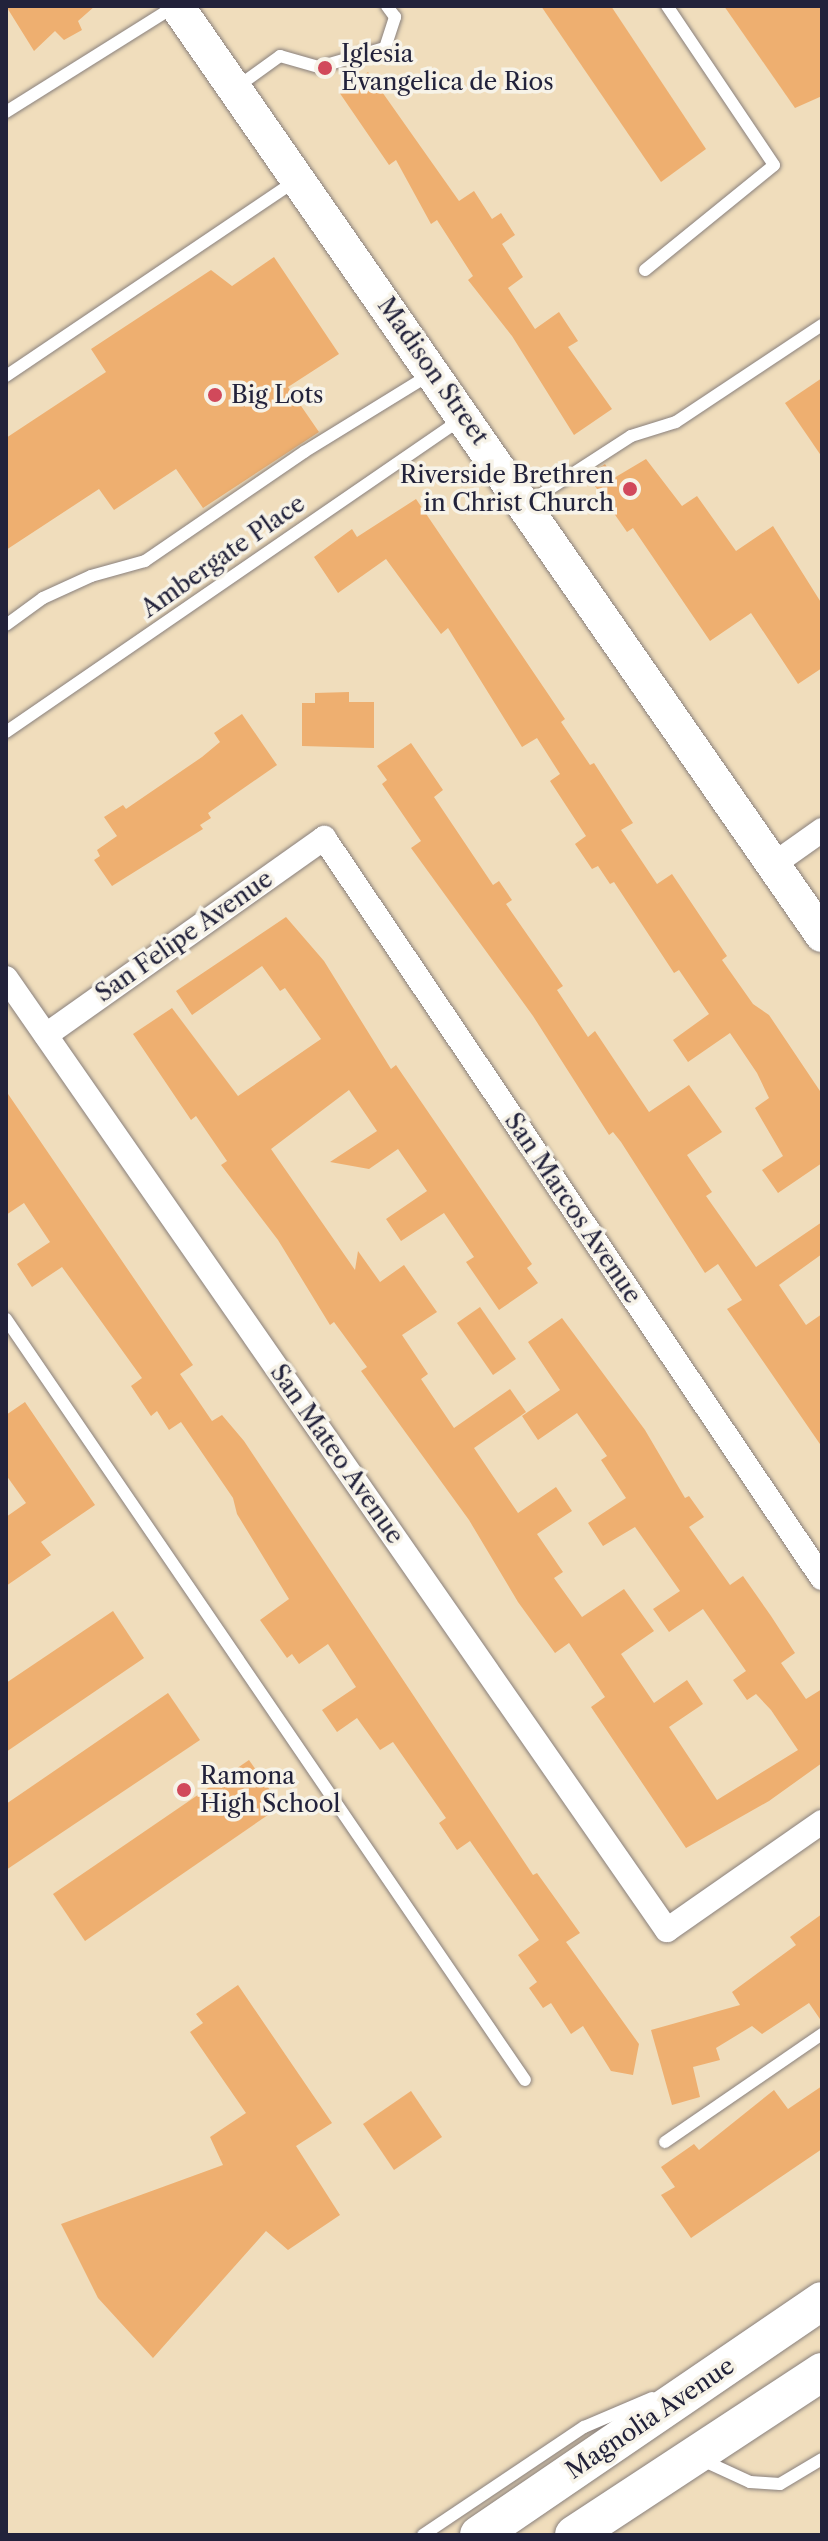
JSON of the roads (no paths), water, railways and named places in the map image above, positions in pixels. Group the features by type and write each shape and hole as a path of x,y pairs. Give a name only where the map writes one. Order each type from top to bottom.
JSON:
{"main road":[{"name":"Madison Street","path":"176,6 296,180 466,416 822,935"},
{"name":"Magnolia Avenue","path":"479,2535 822,2301"},
{"path":"574,2535 822,2372"}],"street":[{"path":"774,864 822,830"},
{"name":"San Felipe Avenue","path":"46,1035 324,838"},
{"name":"San Marcos Avenue","path":"324,838 822,1578"},
{"name":"San Mateo Avenue","path":"6,978 667,1930 822,1822"}],"lane":[{"path":"7,109 176,6"},
{"path":"234,89 280,56 319,67 385,48 395,17 387,6"},
{"path":"645,270 774,165 667,6"},
{"path":"6,376 296,180"},
{"path":"526,504 631,436 676,422 822,325"},
{"path":"6,625 43,598 91,576 145,561 304,452 434,372"},
{"name":"Ambergate Place","path":"6,732 466,416"},
{"path":"6,1319 525,2080"},
{"path":"665,2142 822,2034"},
{"path":"423,2535 584,2427 732,2363"},
{"path":"694,2456 750,2482 780,2484 822,2459"}],"place":[{"name":"Iglesia Evangelica de Rios","path":"325,68"},
{"name":"Big Lots","path":"215,395"},
{"name":"Riverside Brethren in Christ Church","path":"630,489"},
{"name":"Ramona High School","path":"184,1790"}]}
